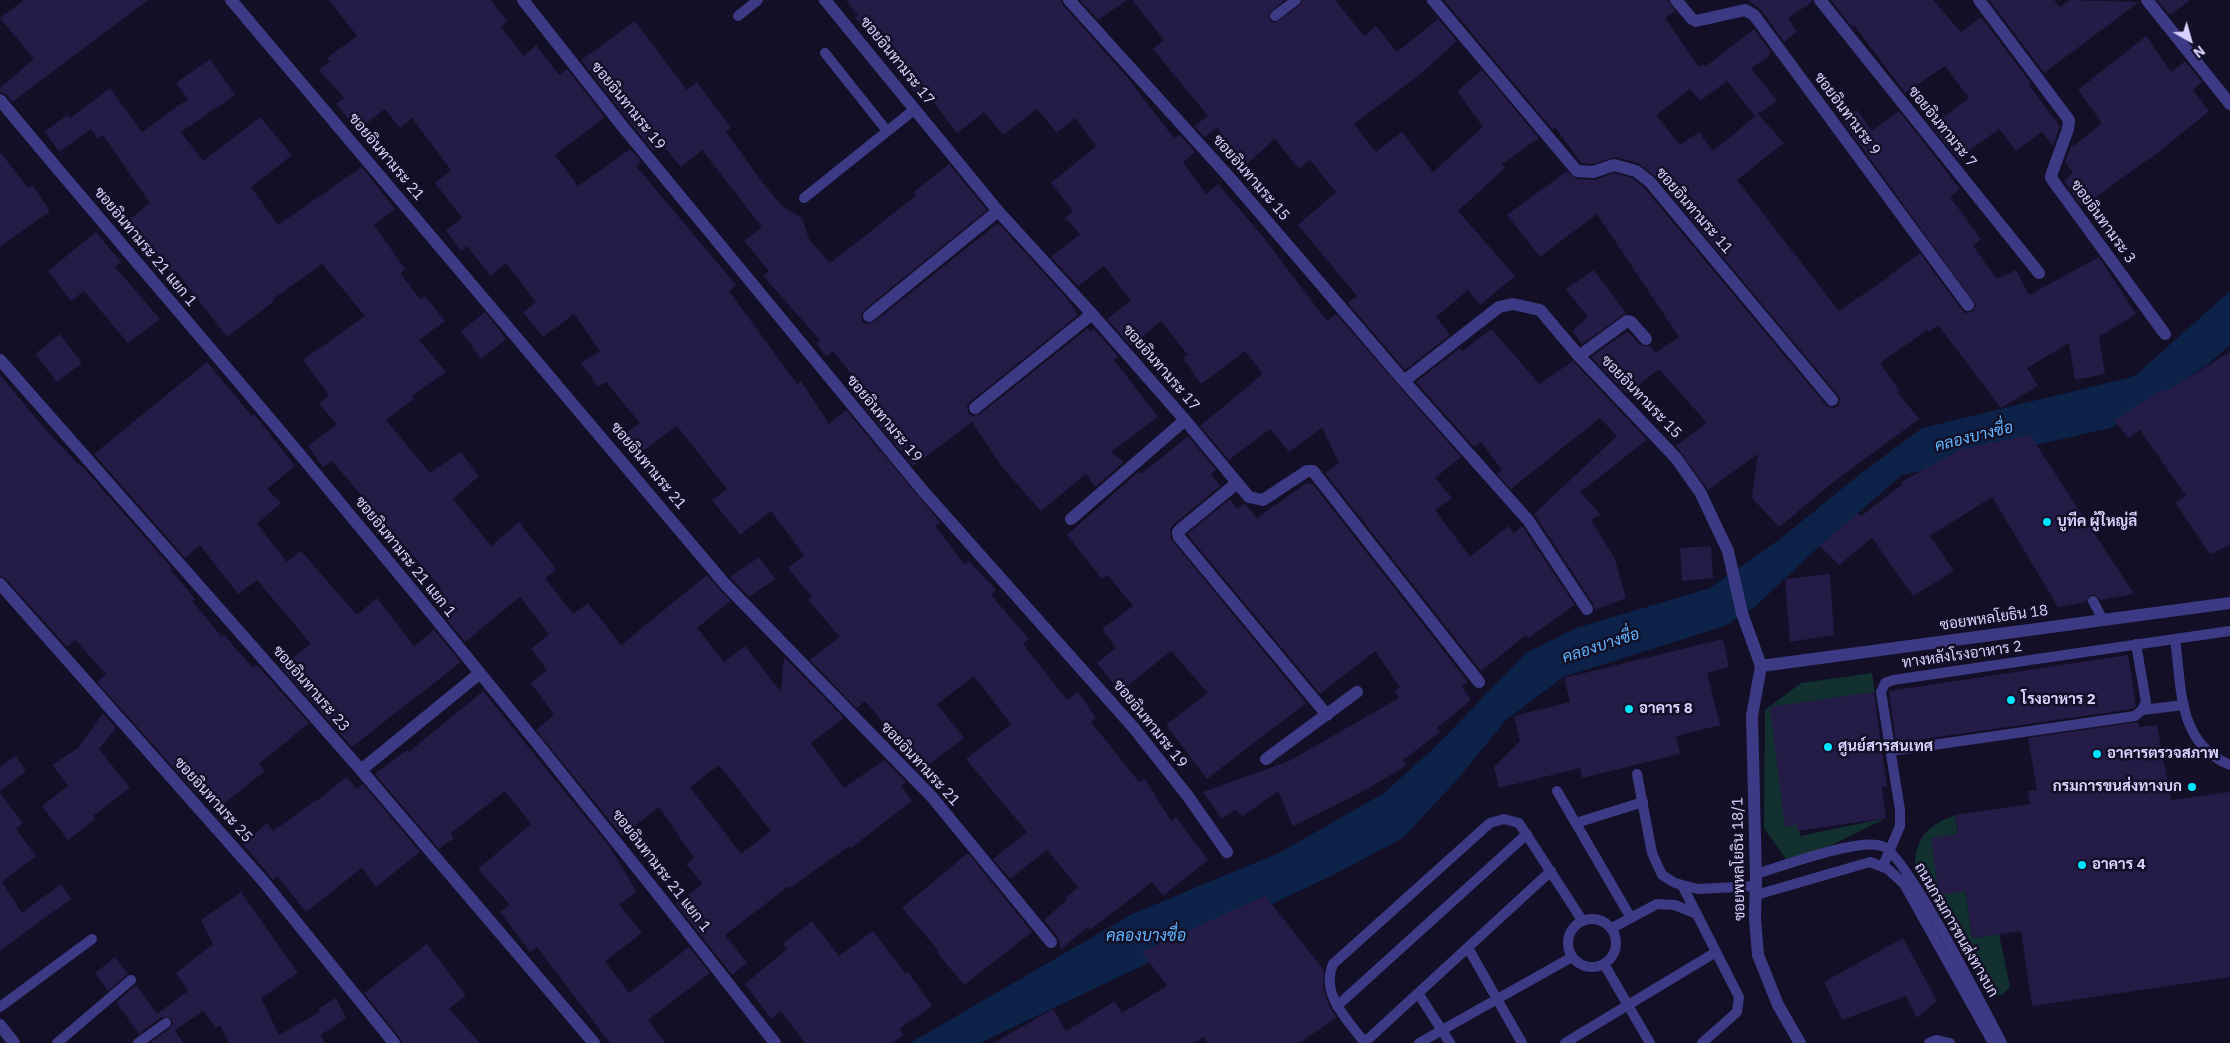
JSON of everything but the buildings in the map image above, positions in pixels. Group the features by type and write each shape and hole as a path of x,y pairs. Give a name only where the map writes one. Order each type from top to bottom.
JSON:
{"street":[{"name":"ซอยอินทามระ 21","path":"231,0 725,584 932,798 1051,942"},
{"name":"ซอยอินทามระ 19","path":"523,0 635,142 918,485 1133,727 1187,795 1227,852"},
{"name":"ซอยอินทามระ 17","path":"825,0 998,211 1185,420 1248,497 1263,500 1307,471 1313,471 1479,682"},
{"name":"ซอยอินทามระ 15","path":"1069,0 1230,178 1404,381 1528,520 1587,609"},
{"name":"ซอยอินทามระ 11","path":"1433,0 1578,171 1593,172 1614,165 1636,171 1650,182 1832,400"},
{"name":"ซอยอินทามระ 9","path":"1676,0 1692,19 1696,21 1745,10 1754,15 1968,305"},
{"name":"ซอยอินทามระ 7","path":"1820,0 2039,273"},
{"name":"ซอยอินทามระ 3","path":"1979,0 2069,120 2068,129 2052,172 2052,178 2165,334"},
{"path":"2147,0 2230,104"},
{"name":"ซอยอินทามระ 21 แยก 1","path":"0,100 297,450 608,830 775,1043"},
{"path":"869,316 998,211"},
{"name":"ซอยอินทามระ 15","path":"1404,381 1498,308 1513,304 1540,310 1579,356 1676,458 1700,492 1728,551 1742,613 1761,666"},
{"path":"975,408 1092,314"},
{"path":"1579,356 1629,321 1646,339"},
{"name":"ซอยอินทามระ 23","path":"0,360 362,770 594,1043"},
{"path":"1071,519 1185,420"},
{"path":"1237,483 1181,529 1178,532 1179,537 1327,715"},
{"name":"ซอยอินทามระ 25","path":"0,584 264,882 394,1043"},
{"name":"ซอยพหลโยธิน 18","path":"1761,666 2230,603"},
{"name":"ซอยพหลโยธิน 18/1","path":"1761,666 1752,716 1755,918 1758,955 1778,1005 1800,1043"},
{"path":"362,770 480,673"},
{"path":"1266,759 1357,692"},
{"path":"0,1025 14,1043"}],"lane":[{"path":"738,16 758,0"},
{"path":"1275,16 1296,0"},
{"path":"825,53 887,131"},
{"path":"804,198 915,109"},
{"path":"2093,601 2103,620"},
{"name":"ทางหลังโรงอาหาร 2","path":"1883,866 1900,826 1900,810 1881,692 1885,683 1893,680 2230,631"},
{"path":"2174,639 2189,727 2198,742 2214,758 2230,765"},
{"path":"1891,751 2135,716 2142,710 2146,702 2136,644"},
{"path":"2142,710 2184,704"},
{"path":"1637,774 1652,853 1662,875 1682,885 1698,889 1756,885 1870,862 1883,866"},
{"path":"1558,790 1631,918"},
{"path":"1576,823 1643,802"},
{"path":"1551,871 1365,1042 1337,1006 1329,988 1329,975 1333,964 1490,823 1504,819 1519,823 1527,834 1551,871 1582,920"},
{"path":"1337,1006 1527,834"},
{"path":"1756,885 1842,850 1867,845 1883,846 1890,851"},
{"name":"ถนนกรมการขนส่งทางบก","path":"1890,851 1914,883 2002,1043"},
{"name":"ถนนกรมการขนส่งทางบก","path":"1883,866 1904,884 1993,1043"},
{"path":"1682,885 1739,997 1737,1012 1702,1043"},
{"path":"1612,928 1657,904 1675,905 1697,914"},
{"path":"1598,918 1612,928 1617,942 1616,950 1612,957 1604,964 1592,967 1584,966 1572,957 1568,941 1570,932 1582,920 1598,918"},
{"path":"0,1007 92,939"},
{"path":"1468,948 1522,1043"},
{"path":"1565,1043 1716,952"},
{"path":"1419,1043 1572,957"},
{"path":"1604,964 1650,1043"},
{"path":"59,1043 132,980"},
{"path":"1418,993 1450,1043"},
{"path":"138,1043 166,1023"},
{"path":"1929,1043 1937,1040 1950,1043"}],"green space":[{"path":"1872,673 1875,692 1775,711 1800,836 1886,818 1828,847 1786,859 1764,828 1765,710 1801,683"},
{"path":"1955,815 1972,938 1999,934 2010,987 2003,994 1993,997 1981,983 1915,865 1921,839 1938,823"}],"water":[{"name":"คลองบางซื่อ","path":"2230,291 2230,345 2207,365 2111,428 1902,475 1813,552 1757,605 1725,626 1563,677 1506,720 1456,781 1403,838 1335,874 980,1043 910,1043 1132,914 1281,852 1384,793 1435,747 1526,653 1576,628 1710,588 1780,539 1859,475 1922,428 2128,378 2137,374"}],"place":[{"name":"บูทีค ผู้ใหญ่ลี","path":"2047,522"},
{"name":"โรงอาหาร 2","path":"2011,700"},
{"name":"อาคาร 8","path":"1629,709"},
{"name":"ศูนย์สารสนเทศ","path":"1828,747"},
{"name":"อาคารตรวจสภาพ","path":"2097,754"},
{"name":"กรมการขนส่งทางบก","path":"2192,787"},
{"name":"อาคาร 4","path":"2082,865"}]}
